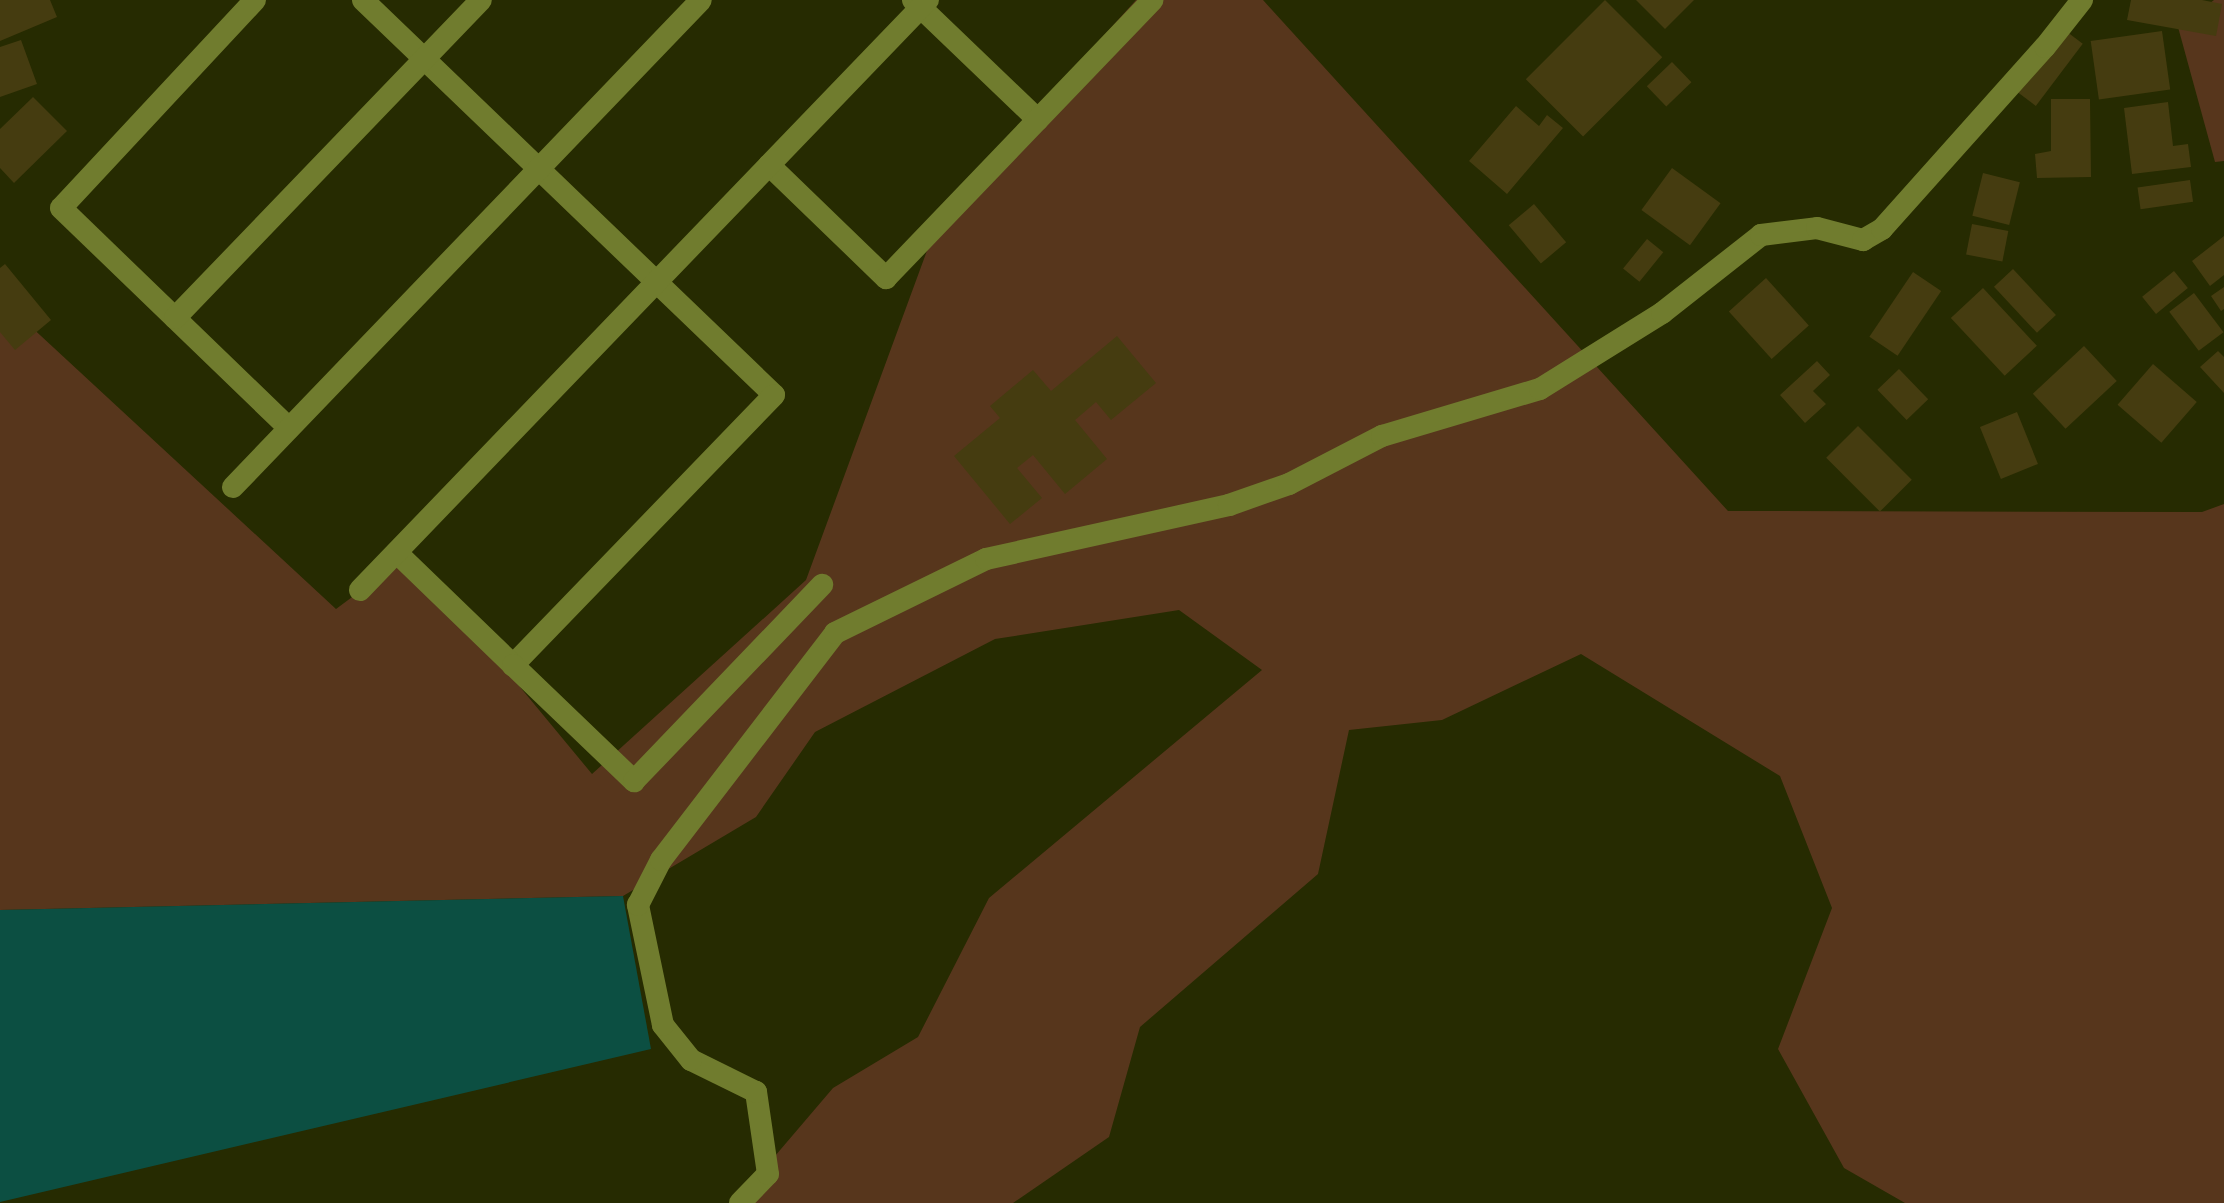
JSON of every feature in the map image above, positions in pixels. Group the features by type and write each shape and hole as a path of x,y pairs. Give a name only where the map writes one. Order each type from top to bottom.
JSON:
{"street":[{"path":"255,0 61,208 289,428"},
{"path":"363,0 774,395 513,665"},
{"path":"175,318 481,0"},
{"path":"233,487 701,0"},
{"path":"769,165 886,278 1153,0"},
{"path":"740,1203 768,1174 756,1092 691,1060 663,1025 638,905 661,860 835,633 986,559 1229,505 1289,484 1382,436 1540,389 1662,313 1761,235 1817,228 1863,240 1882,229 2045,47 2082,0"},
{"path":"360,590 921,3 1038,120"},
{"path":"397,553 634,781 822,585"}],"shaded area":[{"path":"1136,0 1263,0 1728,511 2202,512 2224,504 2224,1203 1905,1203 1844,1168 1778,1049 1832,908 1780,776 1581,654 1442,720 1349,730 1318,874 1140,1027 1109,1137 1013,1203 735,1203 833,1088 918,1037 989,898 1262,670 1179,610 995,639 815,732 756,817 623,896 0,910 0,298 336,609 410,554 592,774 806,580 939,218"},
{"path":"2214,0 2224,0 2224,161 2215,162 2178,27"}],"water":[{"path":"623,896 651,1049 0,1202 0,910"}],"building":[{"path":"0,0 50,0 57,17 0,41"},
{"path":"1605,0 1662,57 1583,136 1526,79"},
{"path":"1636,0 1694,0 1665,29"},
{"path":"2131,0 2202,0 2222,4 2216,36 2127,20"},
{"path":"2058,25 2083,44 2036,106 2011,87"},
{"path":"2162,31 2170,89 2099,99 2091,41"},
{"path":"21,40 37,84 0,97 0,47"},
{"path":"1672,62 1691,82 1666,106 1647,86"},
{"path":"33,97 67,131 14,183 0,168 0,129"},
{"path":"2051,99 2090,99 2091,177 2037,178 2035,154 2051,151"},
{"path":"2168,102 2173,146 2188,144 2191,167 2132,174 2124,108"},
{"path":"1516,106 1539,126 1547,115 1563,128 1507,194 1469,161"},
{"path":"1672,168 1721,203 1690,245 1641,210"},
{"path":"1983,173 2020,182 2009,225 1972,216"},
{"path":"2190,180 2193,202 2141,209 2138,187"},
{"path":"1534,204 1566,242 1541,264 1509,225"},
{"path":"1972,224 2008,231 2002,261 1966,254"},
{"path":"2224,236 2224,275 2210,286 2192,261"},
{"path":"1647,239 1663,252 1639,282 1623,269"},
{"path":"5,264 51,320 15,350 0,332 0,268"},
{"path":"2013,269 2056,315 2037,333 1994,287"},
{"path":"2174,271 2188,288 2156,314 2142,297"},
{"path":"1913,272 1941,291 1898,356 1869,337"},
{"path":"1766,278 1809,326 1772,359 1729,311"},
{"path":"2224,287 2224,309 2221,311 2211,296"},
{"path":"1983,288 2037,346 2005,376 1951,318"},
{"path":"2194,293 2223,332 2199,351 2169,312"},
{"path":"1117,336 1156,383 1111,420 1096,402 1075,420 1107,459 1065,494 1033,455 1017,468 1042,498 1010,524 954,456 1000,418 990,406 1033,370 1051,391"},
{"path":"2084,346 2117,381 2066,429 2033,394"},
{"path":"2218,351 2224,357 2224,393 2200,367"},
{"path":"1817,361 1830,375 1813,391 1826,404 1805,423 1780,395"},
{"path":"2153,364 2197,402 2161,443 2118,405"},
{"path":"1899,369 1928,399 1907,420 1877,390"},
{"path":"2017,412 2038,464 2001,479 1980,427"},
{"path":"1858,426 1912,480 1880,512 1826,458"}]}
